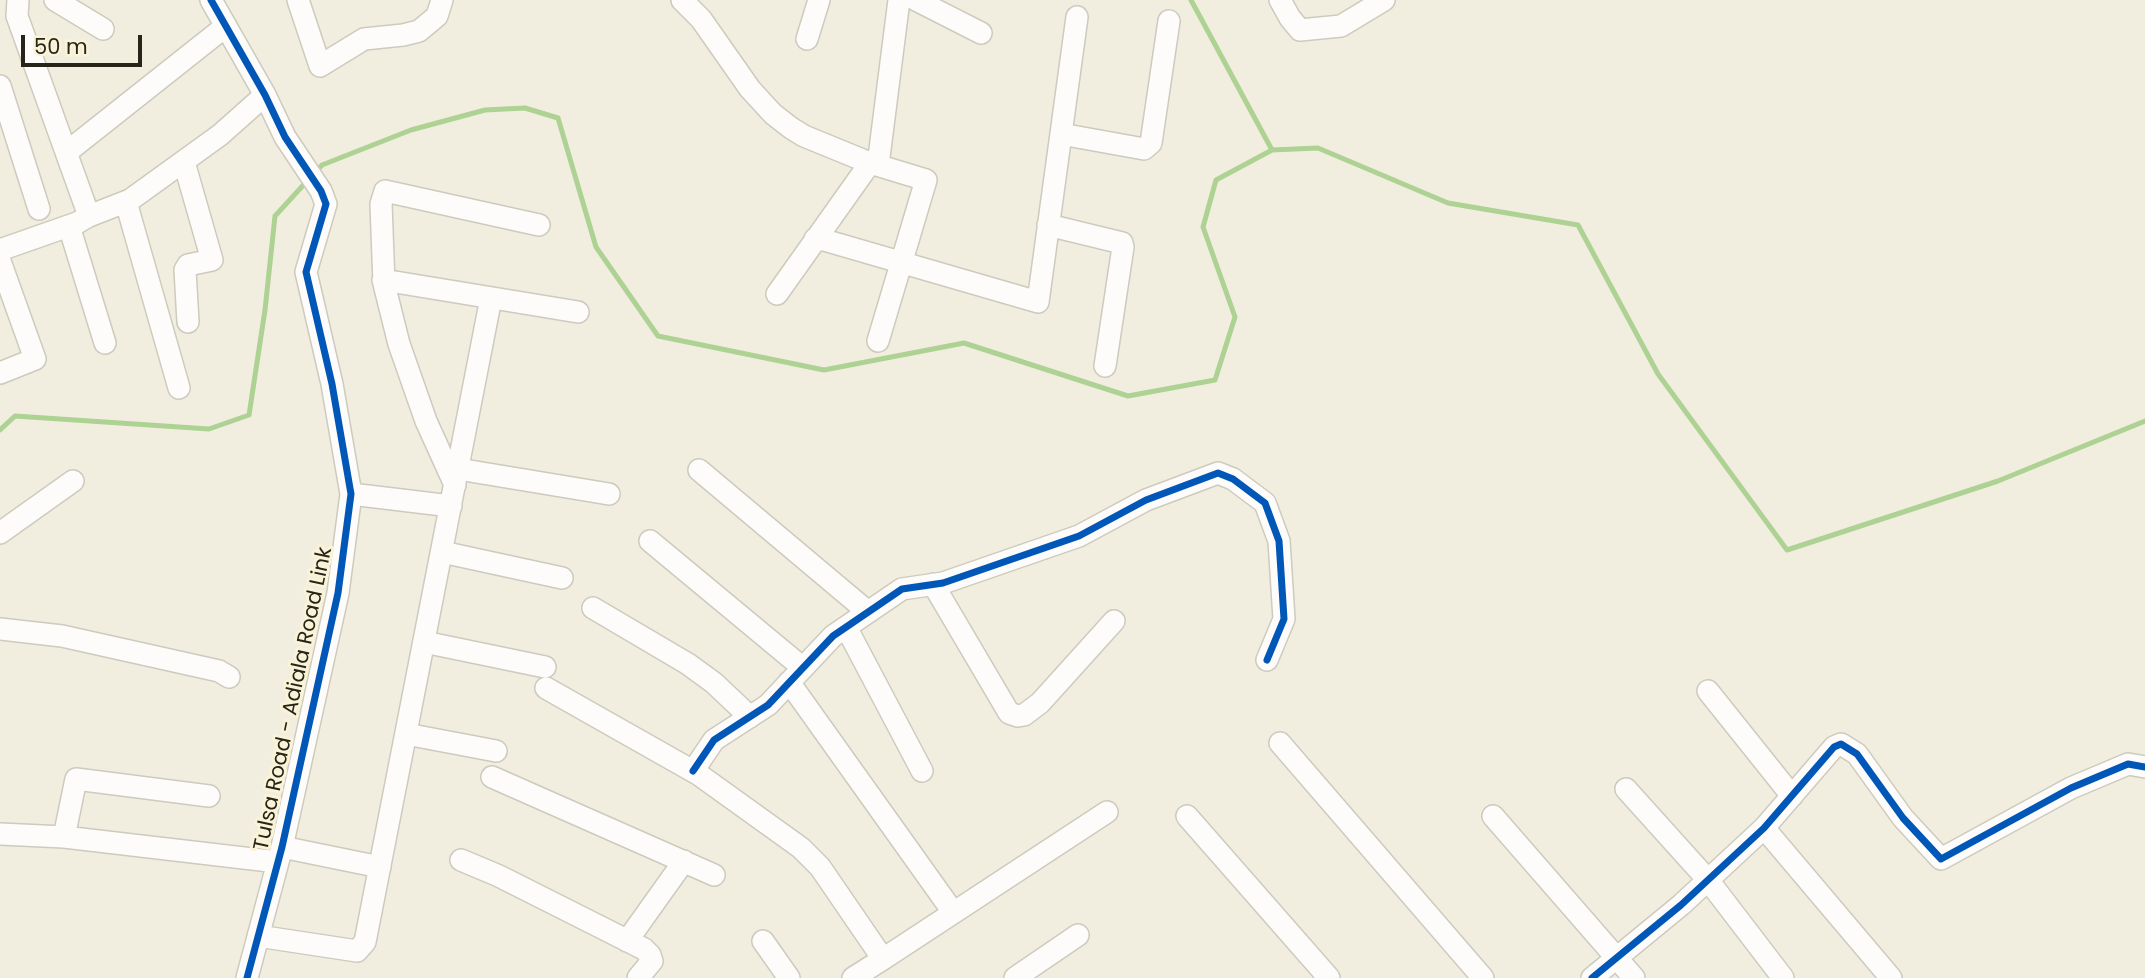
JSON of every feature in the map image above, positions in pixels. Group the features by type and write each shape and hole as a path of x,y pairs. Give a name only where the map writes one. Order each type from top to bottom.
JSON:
{"street":[{"path":"18,0 17,16 89,216"},
{"path":"54,0 103,29"},
{"name":"Tulsa Road - Adiala Road Link","path":"211,0 265,95 285,138 321,191 326,204 306,272 332,384 351,494 338,593 280,854 247,978"},
{"path":"298,0 320,66 364,39 419,31 437,16 442,0"},
{"path":"682,0 701,19 750,89 773,114 804,136 874,164 926,180 878,341"},
{"path":"807,39 819,0"},
{"path":"777,294 815,239 874,164 899,0"},
{"path":"916,0 981,33"},
{"path":"1280,0 1300,30 1341,26 1384,0"},
{"path":"815,239 1038,302 1077,17"},
{"path":"1061,134 1144,149 1151,143 1169,21"},
{"path":"67,152 226,26"},
{"path":"0,86 39,209"},
{"path":"0,250 69,226 126,202 220,135 265,95"},
{"path":"184,162 212,260 188,265 185,270 188,323"},
{"path":"455,487 426,421 404,357 383,280 381,204 385,191 539,225"},
{"path":"126,202 179,388"},
{"path":"1048,225 1122,243 1105,366"},
{"path":"69,226 105,343"},
{"path":"0,261 35,359 0,373"},
{"path":"383,280 578,312"},
{"path":"258,936 357,951 365,942 491,298"},
{"path":"699,470 868,612"},
{"path":"692,771 714,740 768,705 833,636 902,589 951,580 1079,536 1146,500 1218,473 1233,479 1265,503 1279,541 1284,619 1268,660"},
{"path":"0,533 73,481"},
{"path":"351,494 455,487 608,494"},
{"path":"650,541 796,675 953,912"},
{"path":"442,552 562,578"},
{"path":"933,584 1009,713 1018,716 1024,715 1040,703 1114,621"},
{"path":"593,608 688,664 714,683 750,717"},
{"path":"846,627 922,771"},
{"path":"0,629 62,636 219,671 229,677"},
{"path":"424,642 546,677 692,771 801,848 820,867 883,959"},
{"path":"1708,691 1792,796"},
{"path":"406,734 496,751"},
{"path":"1280,743 1483,978"},
{"path":"1592,978 1708,880 1764,828 1834,747 1841,744 1857,754 1903,818 1941,859 2071,788 2128,764 2145,767"},
{"path":"492,777 714,875"},
{"path":"64,837 76,779 209,796"},
{"path":"1626,789 1708,880 1783,978"},
{"path":"853,978 1107,812"},
{"path":"1187,816 1329,978"},
{"path":"1493,817 1634,978"},
{"path":"1764,828 1891,978"},
{"path":"0,834 280,854 380,867"},
{"path":"461,860 499,876 650,955 652,961 638,978"},
{"path":"627,941 684,861"},
{"path":"1015,978 1079,935"},
{"path":"763,941 789,978"}],"waterway":[{"path":"1191,0 1272,150"},
{"path":"315,173 322,165 411,130 485,110 525,108 558,118 596,247 658,336 824,370 964,343 1128,396 1215,380 1235,317 1203,227 1216,180 1272,150 1318,148 1448,203 1578,225 1658,374 1787,550 1998,481 2145,421"},
{"path":"0,430 15,416 209,429 249,415 265,310 275,216 308,180"}],"cycle path":[{"path":"211,0 265,95 285,137 321,191 326,204 306,272 332,384 351,494 338,593 282,847 247,978"},
{"path":"693,771 714,740 768,705 833,636 902,589 943,583 1079,536 1146,500 1218,473 1233,479 1265,503 1279,541 1284,619 1267,660"},
{"path":"1592,978 1681,905 1764,828 1834,747 1841,744 1857,754 1903,818 1941,859 2071,788 2128,764 2145,767"}]}
